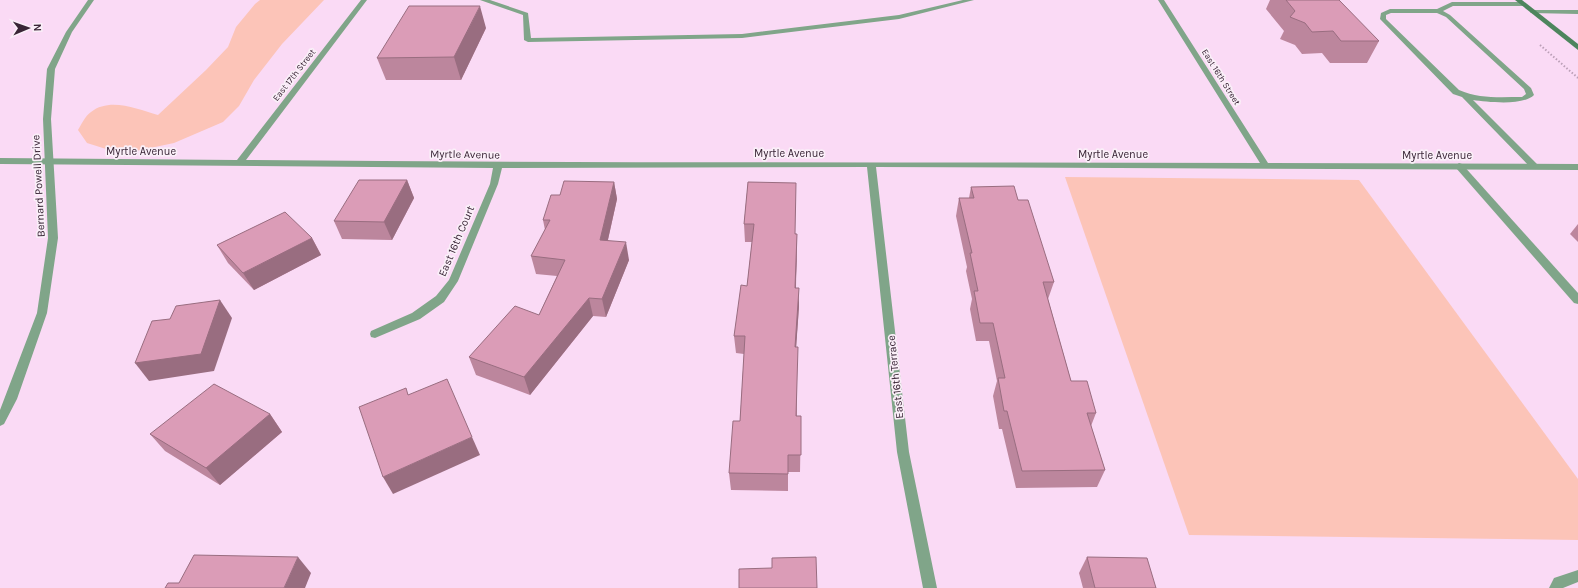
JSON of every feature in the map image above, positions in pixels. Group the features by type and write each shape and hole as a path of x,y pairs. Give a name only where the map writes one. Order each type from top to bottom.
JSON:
{"main road":[{"path":"1521,2 1578,48"}],"street":[{"name":"Bernard Powell Drive","path":"0,420 11,399 42,313 53,238 47,120 51,69 69,32 91,0"},
{"name":"East 17th Street","path":"240,162 364,0"},
{"path":"483,0 526,14 528,40 742,36 899,17 971,0"},
{"name":"East 16th Street","path":"1161,0 1265,165"},
{"path":"1438,12 1452,4 1521,2"},
{"path":"1466,97 1481,99 1524,99 1530,95 1527,88 1448,16 1438,12 1390,11 1383,14 1383,19 1456,92 1466,97 1536,167"},
{"path":"1533,12 1578,12"},
{"name":"Myrtle Avenue","path":"0,161 498,165 871,164 1578,167"},
{"name":"East 16th Terrace","path":"871,164 903,452 930,588"},
{"name":"East 16th Court","path":"375,334 416,316 440,299 453,282 494,184 498,165"},
{"path":"1459,166 1578,300"},
{"path":"1556,588 1559,582 1578,576"}],"shaded area":[{"path":"260,0 324,0 282,44 254,80 239,106 223,122 174,143 122,154 87,143 78,130 87,116 98,108 107,105 133,107 158,115 228,47 236,27"},
{"path":"1065,177 1359,180 1578,479 1578,540 1189,535"}],"building":[{"path":"1286,0 1339,0 1379,41 1341,41 1333,31 1312,32 1305,23 1290,17 1295,11"},
{"path":"409,6 480,6 454,57 377,58"},
{"path":"359,180 407,180 384,222 334,221"},
{"path":"564,181 614,182 600,240 626,242 602,299 589,298 524,377 469,357 515,306 539,315 565,260 531,256 550,220 543,220 551,195 560,195"},
{"path":"748,182 796,183 795,234 797,234 795,288 799,288 795,347 798,347 796,416 801,416 801,455 788,455 788,474 729,473 733,421 740,421 745,336 734,336 741,285 747,286 754,224 744,224"},
{"path":"1014,186 1018,200 1028,200 1054,282 1043,282 1071,381 1087,381 1096,413 1087,413 1105,470 1022,471 1007,411 1004,411 998,378 1005,378 993,323 980,323 974,291 978,291 970,253 972,253 959,198 974,198 971,187"},
{"path":"285,212 312,238 243,273 217,245"},
{"path":"220,300 201,354 135,363 152,321 170,319 176,306"},
{"path":"447,379 472,437 383,477 359,407 406,388 408,395"},
{"path":"214,384 270,414 206,468 150,434"},
{"path":"194,555 298,557 284,588 165,588 168,583 179,583"},
{"path":"816,557 817,588 739,588 739,569 772,568 772,558"},
{"path":"1087,557 1147,558 1156,588 1095,588"}]}
